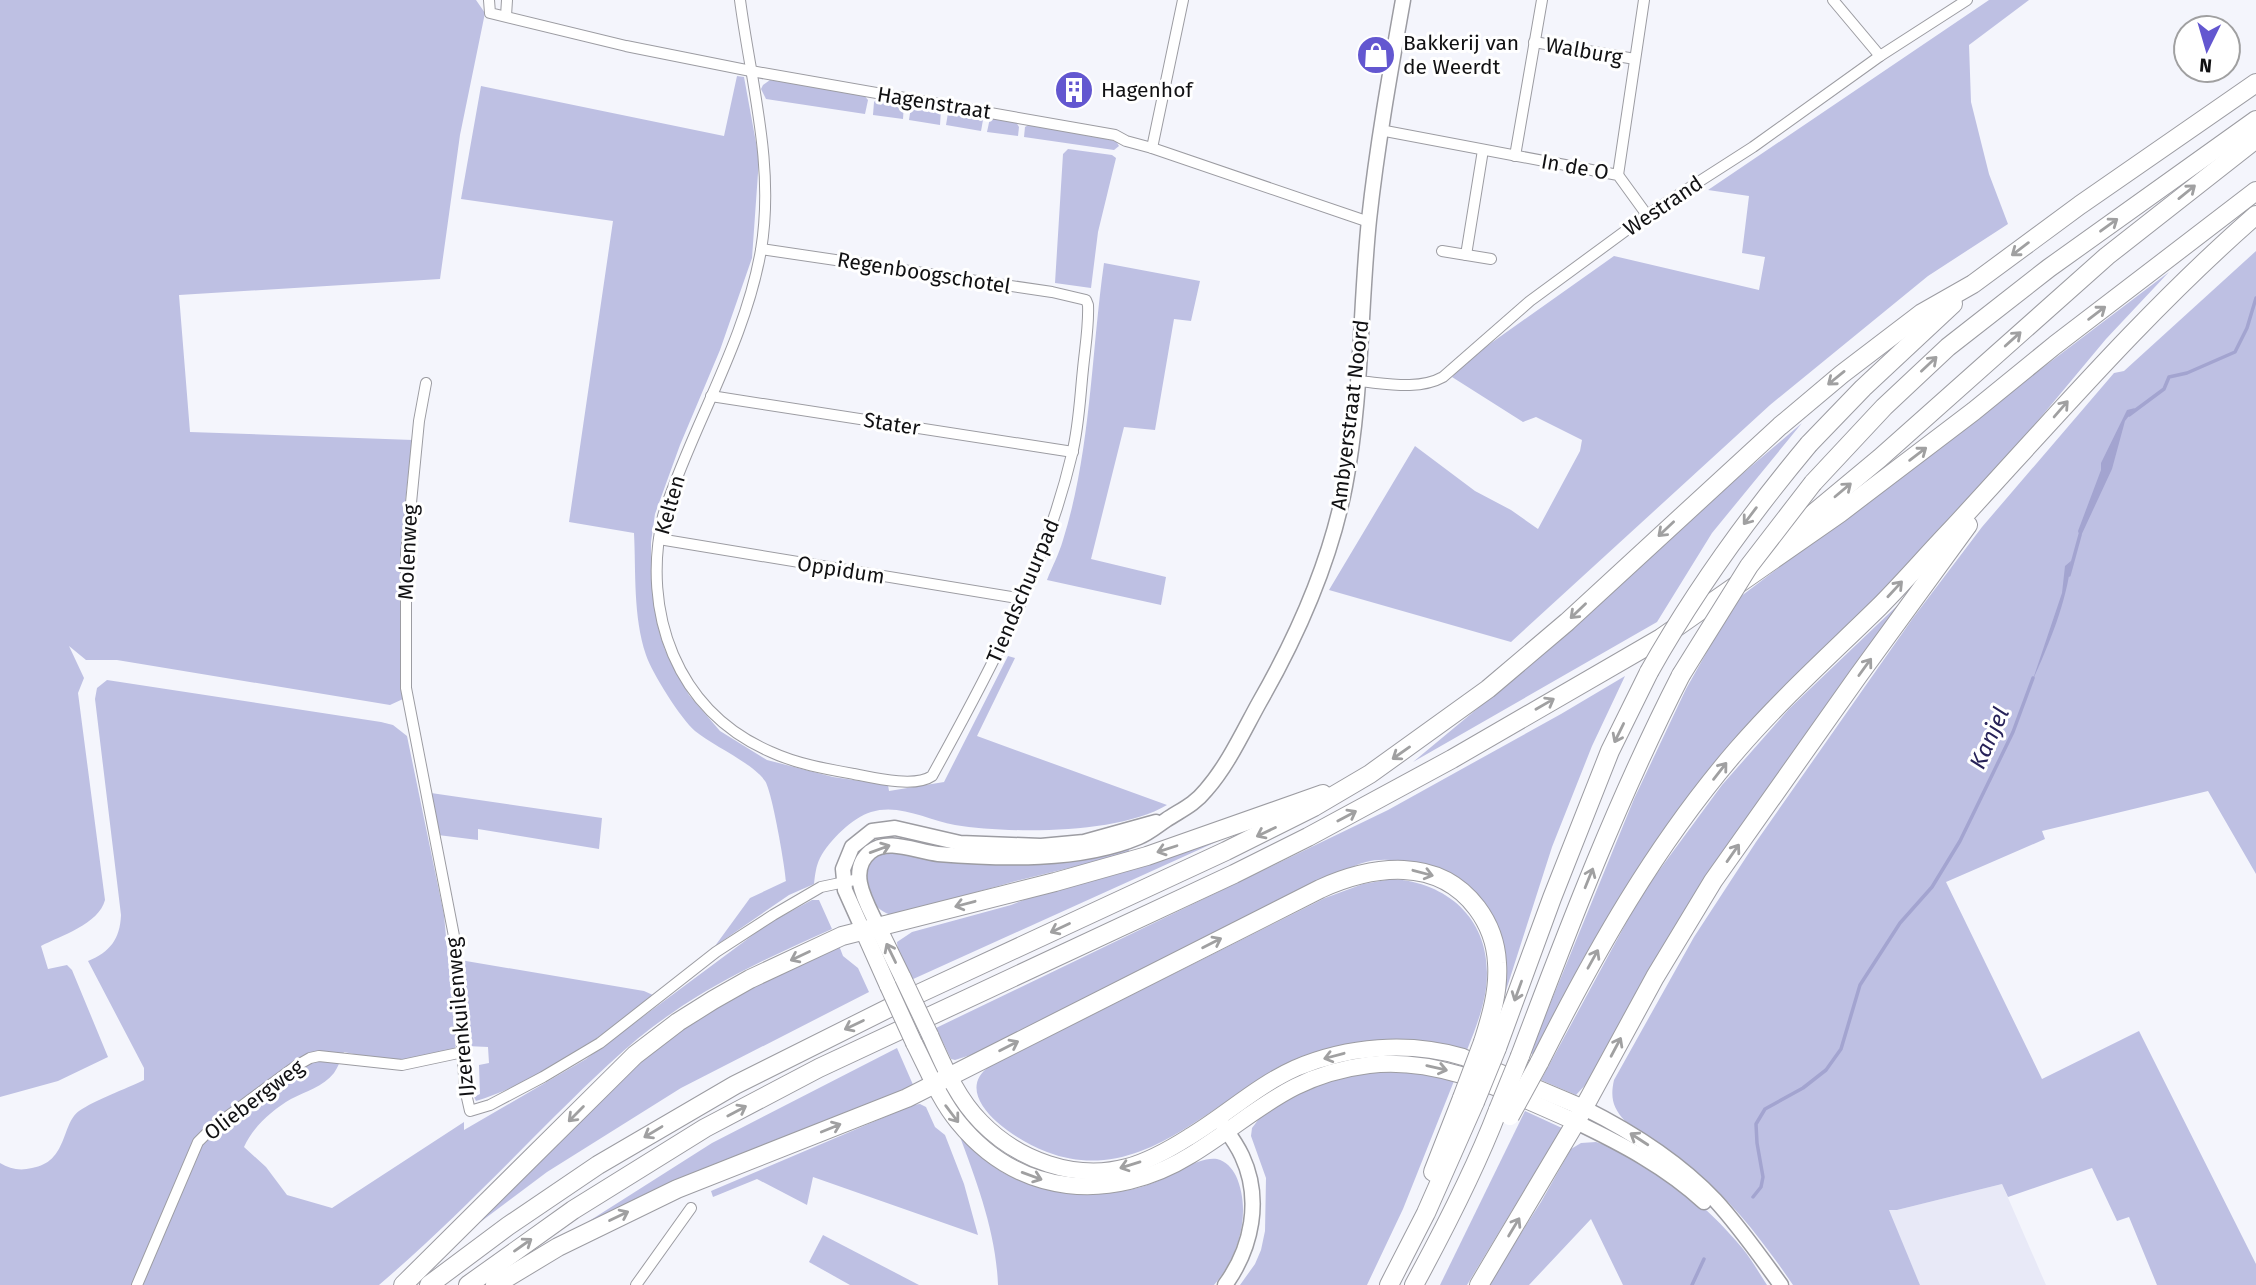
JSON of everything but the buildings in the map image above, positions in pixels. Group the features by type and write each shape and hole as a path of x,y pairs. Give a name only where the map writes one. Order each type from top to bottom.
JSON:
{"highway":[{"path":"429,1285 508,1226 598,1166 735,1085 891,1007 1226,851 1314,807 1415,743 1488,690 1567,622 1780,425 1842,374 1922,313 1973,284 2080,205 2256,83"},
{"path":"1504,1113 1520,1056 1645,745 1681,675 1742,577 1813,483 1884,407 1966,332 2049,268 2256,120"},
{"path":"1633,653 1715,593 1839,494 2107,256 2256,139"},
{"path":"468,1285 573,1210 705,1128 819,1068 1308,837 1452,759 1661,638 1840,513 2256,191"},
{"path":"1414,1285 1440,1238 1486,1141 1539,1063 1608,932 1653,859 1735,752 1781,702 1881,604 2074,394 2172,293 2256,215"},
{"path":"1389,1285 1410,1246 1417,1211 1469,1100 1610,751 1649,672 1695,594 1732,540 1809,444 1863,388 1973,284"},
{"path":"1479,1285 1580,1115 1655,977 1713,881 2016,460"},
{"path":"404,1285 602,1087 656,1039 713,1000 750,979 842,936 1147,856 1219,832 1300,800 1347,787"},
{"path":"495,1285 558,1247 677,1189 907,1098 1344,878 1378,870 1412,870 1443,879 1467,896 1487,924 1498,966 1490,1045"}],"main road":[{"path":"870,929 903,978 930,1035 942,1080 958,1122 994,1157 1041,1179 1073,1186 1109,1186 1141,1179 1190,1156 1262,1086 1311,1062 1356,1050 1430,1050 1454,1055 1580,1115"},
{"path":"870,929 888,986 915,1043 942,1080"}],"street":[{"name":"Hagenstraat","path":"489,0 490,13 626,46 751,71 1115,135 1126,141 1369,222"},
{"path":"506,16 507,0"},
{"name":"Kelten","path":"740,0 765,167 761,249 748,301 671,492 659,539 658,589 665,635 676,665 687,682 713,713 747,740 791,760 874,778 923,782"},
{"path":"1152,148 1183,0"},
{"name":"Ambyerstraat Noord","path":"843,882 844,864 852,846 866,834 880,828 900,829 960,843 1041,846 1084,842 1164,820 1191,806 1212,783 1292,643 1323,566 1338,519 1349,465 1369,222 1380,130 1403,0"},
{"path":"1515,156 1542,0"},
{"path":"1618,175 1644,0"},
{"path":"1833,0 1880,57"},
{"name":"Westrand","path":"1357,381 1416,385 1439,380 1530,302 1647,215 1967,0"},
{"name":"Walburg","path":"1534,43 1635,60"},
{"name":"In de O","path":"1380,130 1618,175 1647,215"},
{"path":"1466,255 1483,150"},
{"name":"Regenboogschotel","path":"761,249 1052,292 1086,300"},
{"path":"1442,251 1491,258"},
{"name":"Tiendschuurpad","path":"923,782 932,776 1023,599 1059,506 1073,452 1088,309 1086,300"},
{"name":"Molenweg","path":"411,722 405,677 405,554 419,421 426,383"},
{"name":"Stater","path":"711,396 1073,452"},
{"name":"Oppidum","path":"659,539 1023,599"},
{"name":"IJzerenkuilenweg","path":"411,722 454,936 467,1106 470,1111 543,1077 600,1043 716,952 773,915 821,887 859,879"},
{"name":"Ambyerstraat Noord","path":"859,879 863,860 872,850 886,845 936,853 983,856 1051,855 1083,851 1138,838 1164,820"},
{"path":"859,879 870,929"},
{"path":"843,882 870,929"},
{"name":"Oliebergweg","path":"137,1285 198,1142 212,1128 296,1066 319,1056 402,1065 463,1052"},
{"path":"1580,1115 1636,1136 1679,1167 1714,1199 1781,1285"},
{"path":"1222,1124 1242,1157 1250,1182 1252,1202 1250,1232 1245,1249 1225,1285"},
{"path":"636,1285 691,1208"}],"shaded area":[{"path":"0,0 476,0 485,13 460,135 440,279 179,295 190,432 413,440 401,570 403,699 390,705 117,660 86,660 69,646 84,678 78,693 105,900 95,916 87,922 41,946 48,969 67,965 72,970 108,1057 58,1081 0,1097"},
{"path":"1989,0 2029,0 1969,45 1971,102 1989,174 2008,224 1928,276 1770,405 1511,642 1329,590 1415,446 1475,491 1511,510 1538,529 1580,451 1582,440 1536,417 1523,422 1452,377 1477,353 1614,256 1759,290 1765,257 1742,253 1749,196 1708,190"},
{"path":"737,76 744,77 759,159 752,258 720,350 680,445 655,514 651,542 651,579 658,627 665,650 689,695 720,731 767,760 833,777 888,785 889,791 944,782 1008,656 1015,658 977,736 1167,805 1122,822 1034,830 955,825 903,811 871,812 849,824 829,844 819,861 814,884 789,895 715,946 750,898 786,881 768,788 752,768 689,725 654,673 646,655 639,625 634,533 569,522 613,221 461,199 481,86 724,136"},
{"path":"770,80 864,95 868,100 865,114 766,99 761,89"},
{"path":"878,98 904,103 903,119 873,115 874,102"},
{"path":"916,103 941,109 940,125 909,120 911,107"},
{"path":"952,109 981,115 981,131 946,125 948,113"},
{"path":"990,118 1016,122 1019,127 1018,136 987,132"},
{"path":"1030,124 1116,141 1119,146 1114,150 1024,137 1025,127"},
{"path":"1068,149 1112,155 1116,158 1098,232 1091,288 1055,283 1063,154"},
{"path":"2256,251 2256,874 2208,791 2042,831 2045,839 1946,882 2042,1079 2139,1031 2256,1264 2256,1285 2157,1285 2129,1217 2117,1221 2092,1168 2008,1197 2002,1184 1889,1210 1920,1285 1793,1285 1760,1239 1709,1183 1687,1164 1625,1121 1614,1102 1614,1080 1694,937 1756,842 1913,618 1982,527 2114,373 2124,371"},
{"path":"1104,263 1200,281 1191,321 1174,319 1155,430 1124,427 1091,559 1166,577 1161,605 1047,580 1063,540 1079,472"},
{"path":"2169,272 2106,339 1951,525 1661,839 1536,1055 1530,1053 1634,799 1686,689 1736,600"},
{"path":"2135,408 2125,421 2112,469 2080,538 2078,531 2101,470 2101,463 2127,410"},
{"path":"1802,423 1712,533 1657,622 1413,762 1553,646 1728,486"},
{"path":"2071,561 2061,607 2032,682 2062,593 2065,566"},
{"path":"1901,602 1719,858 1664,947 1590,1080 1576,1095 1541,1080 1632,912 1652,880 1722,785 1789,709"},
{"path":"1625,676 1592,746 1552,847 1502,1003 1485,907 1474,892 1457,879 1432,868 1404,861 1377,860 1340,872 977,1053 951,1059 936,1028 1388,810"},
{"path":"107,680 381,722 393,725 407,736 444,915 456,1045 454,1050 408,1065 344,1052 330,1078 270,1114 252,1133 244,1147 266,1167 287,1195 332,1208 464,1122 464,1130 586,1059 769,923 812,900 819,900 832,929 710,989 641,1036 379,1285 0,1285 0,1163 19,1169 44,1164 58,1151 73,1117 79,1111 144,1080 144,1068 88,961 112,944 119,931 121,915 95,699 97,688"},
{"path":"431,793 602,818 599,849 478,829 478,840 438,835"},
{"path":"1216,842 911,980 898,952 897,942 912,932 1011,905 1062,885"},
{"path":"1127,844 1130,853 895,915 887,914 875,904 865,880 868,864 880,852"},
{"path":"1392,879 1414,882 1434,889 1465,911 1476,927 1487,965 1486,988 1481,1012 1467,1050 1426,1041 1384,1040 1342,1045 1321,1051 1270,1073 1180,1132 1149,1148 1117,1158 1083,1160 1047,1152 1003,1127 980,1102 976,1087 982,1073 990,1066 1325,898 1363,884"},
{"path":"838,943 843,956 858,968 869,992 681,1088 547,1172 467,1232 634,1066 695,1019 744,990"},
{"path":"460,960 644,991 653,995 569,1057 524,1082 476,1101 474,1097 480,1094 479,1065 489,1063 488,1047 466,1046"},
{"path":"897,1048 914,1087 723,1161 564,1237 712,1143"},
{"path":"1371,1069 1456,1076 1403,1209 1367,1285 1240,1285 1255,1264 1265,1231 1266,1178 1251,1136 1252,1128 1261,1116 1311,1084"},
{"path":"920,1104 926,1107 935,1127 945,1135 964,1184 978,1235 813,1177 807,1205 757,1179 713,1197 711,1191"},
{"path":"1525,1111 1562,1128 1467,1285 1440,1285"},
{"path":"959,1134 990,1164 1007,1175 1026,1183 1069,1193 1113,1193 1134,1189 1202,1161 1220,1160 1233,1170 1243,1204 1240,1233 1230,1261 1214,1285 998,1285 990,1227"},
{"path":"1596,1142 1657,1171 1695,1200 1743,1249 1767,1285 1623,1285 1591,1219 1529,1285 1488,1285 1571,1149 1581,1143"},
{"path":"2002,1184 2046,1285 1920,1285 1888,1210"},
{"path":"823,1235 919,1285 850,1285 809,1262"}],"waterway":[{"name":"Kanjel","path":"2129,415 2164,389 2169,377 2187,373 2235,352 2247,328 2256,298"},
{"name":"Kanjel","path":"2069,575 2080,535"},
{"name":"Kanjel","path":"1753,1197 1761,1187 1763,1177 1756,1124 1765,1109 1803,1088 1826,1070 1841,1049 1860,985 1900,923 1932,887 1960,841 2013,732 2033,678"},
{"name":"Kanjel","path":"1692,1285 1704,1259"}],"place":[{"name":"Bakkerij van de Weerdt","path":"1376,55"},
{"name":"Hagenhof","path":"1074,90"}]}
